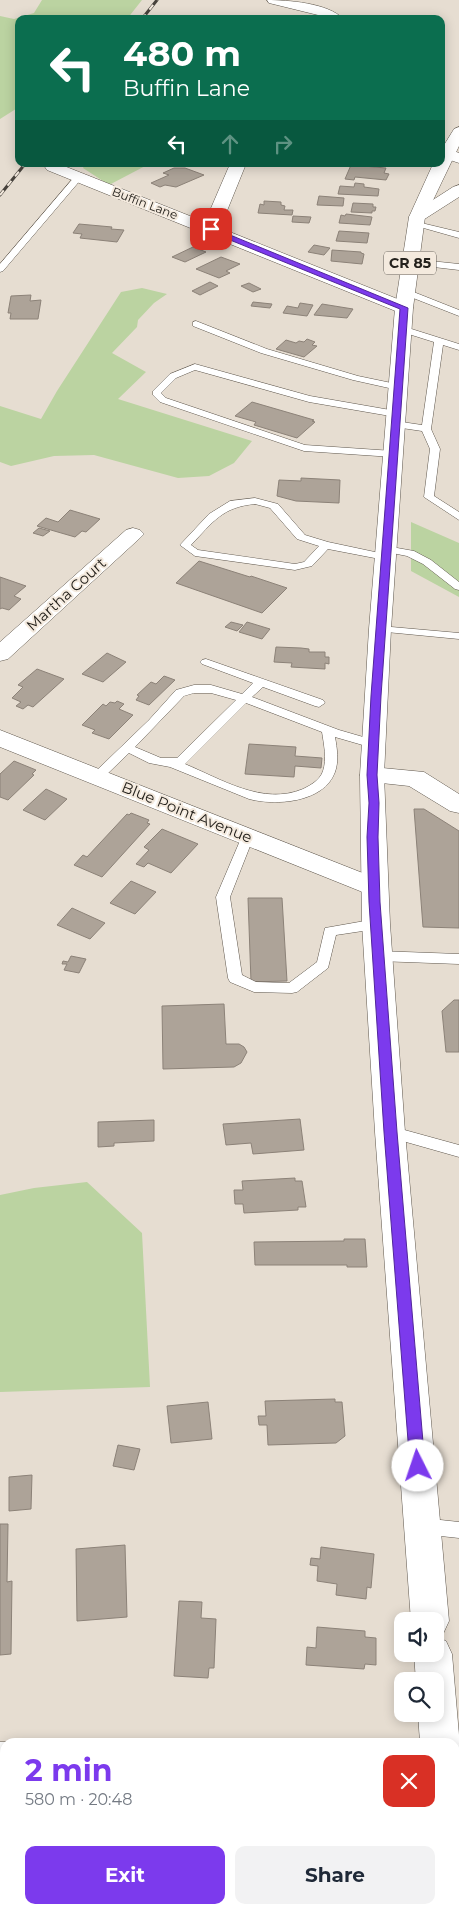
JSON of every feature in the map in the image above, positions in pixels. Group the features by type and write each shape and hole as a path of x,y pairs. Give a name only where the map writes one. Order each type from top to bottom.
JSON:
{"main road":[{"path":"274,0 329,15"},
{"name":"CR 85","path":"449,158 459,132"},
{"name":"Buffin Lane","path":"53,167 211,229 405,300"},
{"path":"211,229 237,167"},
{"name":"CR 85","path":"429,1612 390,1132 374,887 372,775 380,629 405,300 416,220 444,167"},
{"path":"416,220 459,190"},
{"name":"Martha Court","path":"0,654 133,534"},
{"name":"Blue Point Avenue","path":"0,738 374,887"},
{"path":"372,775 415,778 459,805"},
{"path":"434,1662 440,1738"}],"lane":[{"path":"0,269 79,177"},
{"path":"416,220 459,236"},
{"path":"410,262 459,267"},
{"path":"405,300 459,313"},
{"path":"196,324 264,351 356,378 398,387"},
{"path":"402,329 459,346"},
{"path":"439,340 426,429 434,448 429,497 459,517"},
{"path":"393,454 304,448 163,400 156,393 166,380 181,370 194,367 309,399 396,419 426,429"},
{"path":"326,545 308,564 295,567 195,553 185,545 213,516 234,502 256,501 274,506 301,538 326,545 386,553 410,553 427,562 459,587"},
{"path":"380,629 459,636"},
{"path":"206,662 319,703"},
{"path":"174,764 181,761 260,682"},
{"path":"98,776 180,693 194,689 211,689 244,698 328,731 373,744"},
{"path":"127,748 158,761 174,764 254,797 290,797 306,793 321,784 327,776 331,762 328,731"},
{"path":"248,836 223,897 235,978 254,987 292,988 323,964 330,931 376,924"},
{"path":"378,956 459,959"},
{"path":"390,1132 459,1151"},
{"path":"422,1526 459,1530"}],"green space":[{"path":"42,0 142,0 130,15 27,15 34,13"},
{"path":"0,16 14,19 15,110 0,119"},
{"path":"84,167 143,167 109,185"},
{"path":"142,288 167,294 154,303 138,320 137,327 112,353 146,372 118,399 252,441 234,463 209,476 178,478 94,455 54,456 11,466 0,462 0,406 41,419 121,292"},
{"path":"411,522 459,543 459,597 411,571"},
{"path":"87,1182 142,1233 150,1387 0,1392 0,1195 34,1188"}],"building":[{"path":"350,167 386,168 384,173 389,174 386,180 355,177 354,180 345,179"},
{"path":"174,168 185,168 204,175 176,187 165,185 160,187 151,183 169,175 163,173"},
{"path":"355,183 364,184 364,187 379,189 378,196 338,194 340,186 354,187"},
{"path":"319,196 344,198 343,206 317,205"},
{"path":"264,201 281,202 281,205 285,206 284,210 293,210 292,215 258,213 260,204 264,205"},
{"path":"353,203 373,204 373,207 376,207 375,211 372,211 372,213 351,212"},
{"path":"346,214 372,217 370,225 339,223 341,215 345,216"},
{"path":"293,216 311,217 309,223 292,222"},
{"path":"79,224 124,230 117,242 80,238 82,234 73,233"},
{"path":"339,231 369,233 367,243 336,241"},
{"path":"314,245 330,248 324,255 308,252"},
{"path":"193,247 206,252 185,262 172,257"},
{"path":"332,250 361,252 364,254 362,264 331,261"},
{"path":"221,257 240,264 226,271 230,273 219,278 196,269"},
{"path":"210,282 218,286 200,295 192,291"},
{"path":"249,283 261,289 253,292 241,286"},
{"path":"31,295 30,301 41,300 38,319 10,319 11,313 8,313 11,296"},
{"path":"253,302 272,304 270,308 251,306"},
{"path":"300,303 313,305 307,316 283,313 287,306 298,308"},
{"path":"322,304 353,309 347,318 314,315"},
{"path":"307,339 315,342 312,345 317,346 304,357 276,349 286,340 296,343 299,341 304,342"},
{"path":"252,402 314,420 312,421 315,422 297,438 254,425 256,422 235,416"},
{"path":"301,478 340,480 339,503 296,501 277,496 279,480 301,481"},
{"path":"70,510 100,519 86,532 82,531 75,537 37,526 46,518 58,522"},
{"path":"39,528 50,531 43,536 33,533"},
{"path":"199,561 287,588 262,613 176,583"},
{"path":"0,577 26,586 14,596 21,599 9,610 0,609"},
{"path":"231,622 243,625 237,631 225,627"},
{"path":"247,622 270,629 262,639 239,632"},
{"path":"276,647 309,649 309,652 325,652 325,657 329,657 329,664 325,663 325,669 291,667 292,663 274,662"},
{"path":"107,653 126,662 103,682 82,674"},
{"path":"37,669 64,679 33,707 28,705 23,709 16,706 21,702 12,698 23,687 18,685"},
{"path":"164,676 175,680 149,705 136,700 139,696 137,695 151,682 156,684"},
{"path":"117,701 124,704 119,709 133,715 109,739 92,733 95,730 82,725 103,704 106,706 110,702 115,703"},
{"path":"249,744 296,747 295,756 322,758 321,768 295,766 294,777 245,774"},
{"path":"14,761 36,770 32,774 34,775 8,800 0,797 0,774"},
{"path":"46,789 67,799 45,820 23,810"},
{"path":"414,809 424,809 459,831 459,928 423,927"},
{"path":"131,813 149,820 147,823 150,824 102,877 74,865 83,855 87,857 127,814"},
{"path":"162,829 198,844 171,873 148,863 144,867 136,864 149,850 144,847"},
{"path":"131,881 156,892 135,914 110,903"},
{"path":"248,898 282,898 287,981 251,982"},
{"path":"72,908 105,923 90,939 57,925"},
{"path":"71,956 86,959 79,973 64,970 67,964 62,964 63,961 68,962"},
{"path":"454,1000 459,1000 459,1052 446,1052 442,1011"},
{"path":"224,1004 226,1044 239,1044 244,1047 247,1052 241,1063 234,1067 163,1069 162,1006"},
{"path":"300,1119 304,1150 253,1154 251,1143 226,1145 223,1124"},
{"path":"154,1120 154,1141 114,1143 114,1146 98,1147 98,1122"},
{"path":"295,1178 295,1181 302,1181 306,1207 298,1207 298,1210 244,1213 243,1204 235,1204 234,1190 243,1190 242,1181"},
{"path":"344,1239 365,1239 367,1267 347,1267 347,1265 255,1265 254,1242 344,1241"},
{"path":"335,1399 335,1402 342,1402 345,1436 336,1443 268,1445 267,1425 259,1425 258,1416 266,1416 265,1401"},
{"path":"208,1402 212,1439 171,1443 167,1406"},
{"path":"118,1445 140,1449 134,1470 113,1466"},
{"path":"32,1475 31,1509 9,1511 9,1477"},
{"path":"0,1524 8,1524 7,1582 12,1581 11,1654 0,1655"},
{"path":"125,1545 127,1617 77,1621 76,1549"},
{"path":"321,1547 374,1554 371,1588 367,1587 366,1599 336,1595 337,1584 317,1581 318,1566 310,1565 311,1558 320,1559"},
{"path":"179,1601 202,1602 201,1618 216,1619 214,1668 209,1668 208,1678 174,1676"},
{"path":"317,1627 365,1631 365,1637 376,1638 376,1665 365,1664 364,1669 306,1665 307,1647 316,1648"}],"railway":[{"path":"145,15 157,0"},
{"path":"0,195 23,167"}],"route":[{"path":"211,229 404,308 373,744 372,775 374,803 372,837 390,1132 418,1466"}]}
